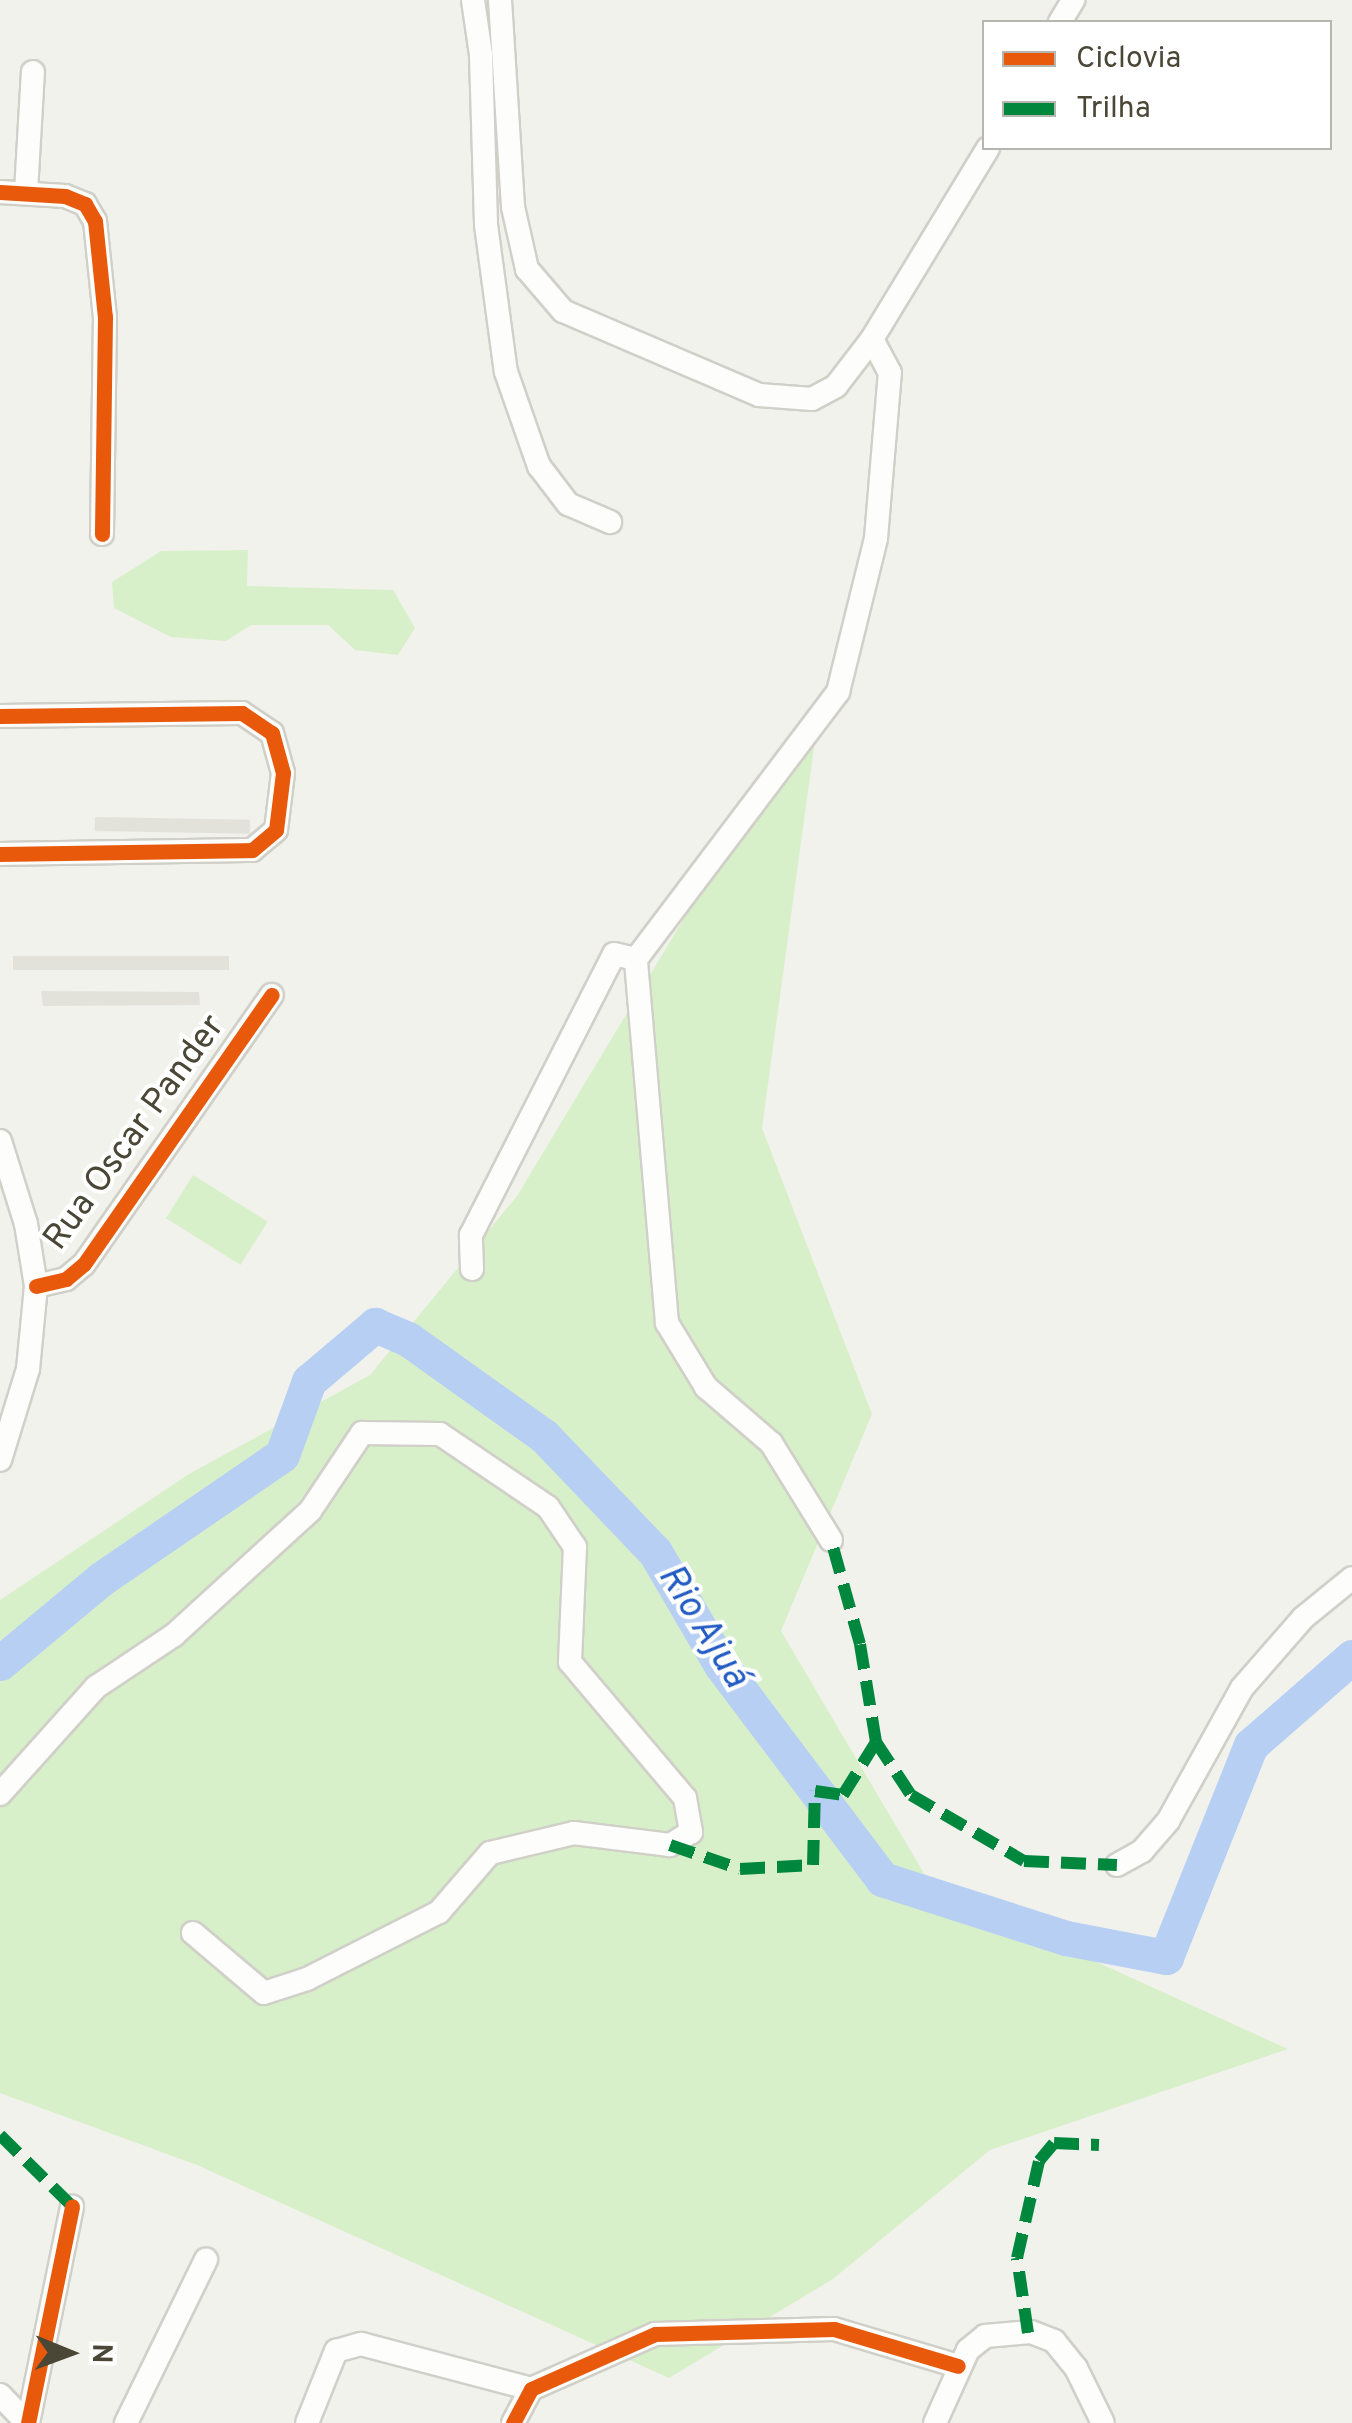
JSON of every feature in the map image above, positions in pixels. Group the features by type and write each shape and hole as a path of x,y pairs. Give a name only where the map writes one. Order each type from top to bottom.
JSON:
{"street":[{"path":"473,0 481,55 486,224 506,372 539,466 568,504 610,522"},
{"path":"500,0 516,241 527,268 563,311 787,402 836,386 872,339 987,150"},
{"path":"26,192 33,72"},
{"path":"0,192 26,192 85,204 101,241 102,534"},
{"path":"831,1540 771,1443 706,1387 668,1324 636,959 838,692 876,538 890,373 872,339"},
{"path":"0,716 208,712 257,721 280,748 284,773 280,817 263,847 0,854"},
{"path":"472,1269 470,1235 614,954 636,959"},
{"name":"Rua Oscar Pander","path":"36,1286 66,1279 84,1264 272,996"},
{"path":"0,1141 26,1224 36,1286 28,1369 0,1460"},
{"path":"0,1794 96,1687 174,1635 310,1511 362,1433 440,1434 548,1507 575,1548 570,1662 685,1798 691,1832 670,1845 574,1833 490,1853 438,1912 306,1979 264,1993 193,1934"},
{"path":"1118,1865 1142,1850 1168,1822 1242,1688 1303,1618 1352,1578"},
{"path":"27,2423 72,2206"},
{"path":"126,2423 206,2260"},
{"path":"513,2423 531,2389 655,2334 834,2329 958,2366"},
{"path":"935,2423 958,2366 985,2336 1031,2332 1054,2341 1076,2368 1103,2423"},
{"path":"306,2423 336,2351 361,2344 531,2389"},
{"path":"0,2394 27,2423"}],"shaded area":[{"path":"95,817 250,820 250,834 95,831"},
{"path":"13,956 229,956 229,970 13,970"},
{"path":"41,991 199,992 200,1005 43,1006"}],"green space":[{"path":"248,550 247,586 393,590 415,628 398,655 355,650 328,625 251,625 226,641 171,637 114,608 112,582 161,551"},
{"path":"822,689 762,1128 872,1414 781,1631 932,1887 1288,2049 990,2150 833,2279 669,2378 197,2165 0,2093 0,1600 189,1474 370,1375 517,1196"},
{"path":"193,1175 268,1222 241,1265 166,1218"}],"waterway":[{"name":"Rio Ajuá","path":"0,1663 101,1579 282,1455 309,1381 375,1325 408,1339 544,1436 655,1552 721,1665 882,1879 1066,1938 1166,1957 1251,1745 1352,1657"}],"marked path":[{"path":"670,1845 740,1869 813,1865 815,1791 843,1795 876,1742 860,1644 831,1540"},
{"path":"876,1742 911,1795 1024,1861 1117,1865"},
{"path":"0,2135 72,2206"},
{"path":"1028,2333 1017,2258 1039,2161 1054,2143 1099,2145"}],"cycle path":[{"path":"0,192 65,196 85,204 95,221 105,317 102,534"},
{"path":"0,716 242,713 272,733 283,773 276,830 252,850 0,854"},
{"path":"36,1286 66,1279 84,1264 272,995"},
{"path":"28,2423 72,2206"},
{"path":"513,2423 531,2389 655,2334 834,2329 958,2366"}]}
